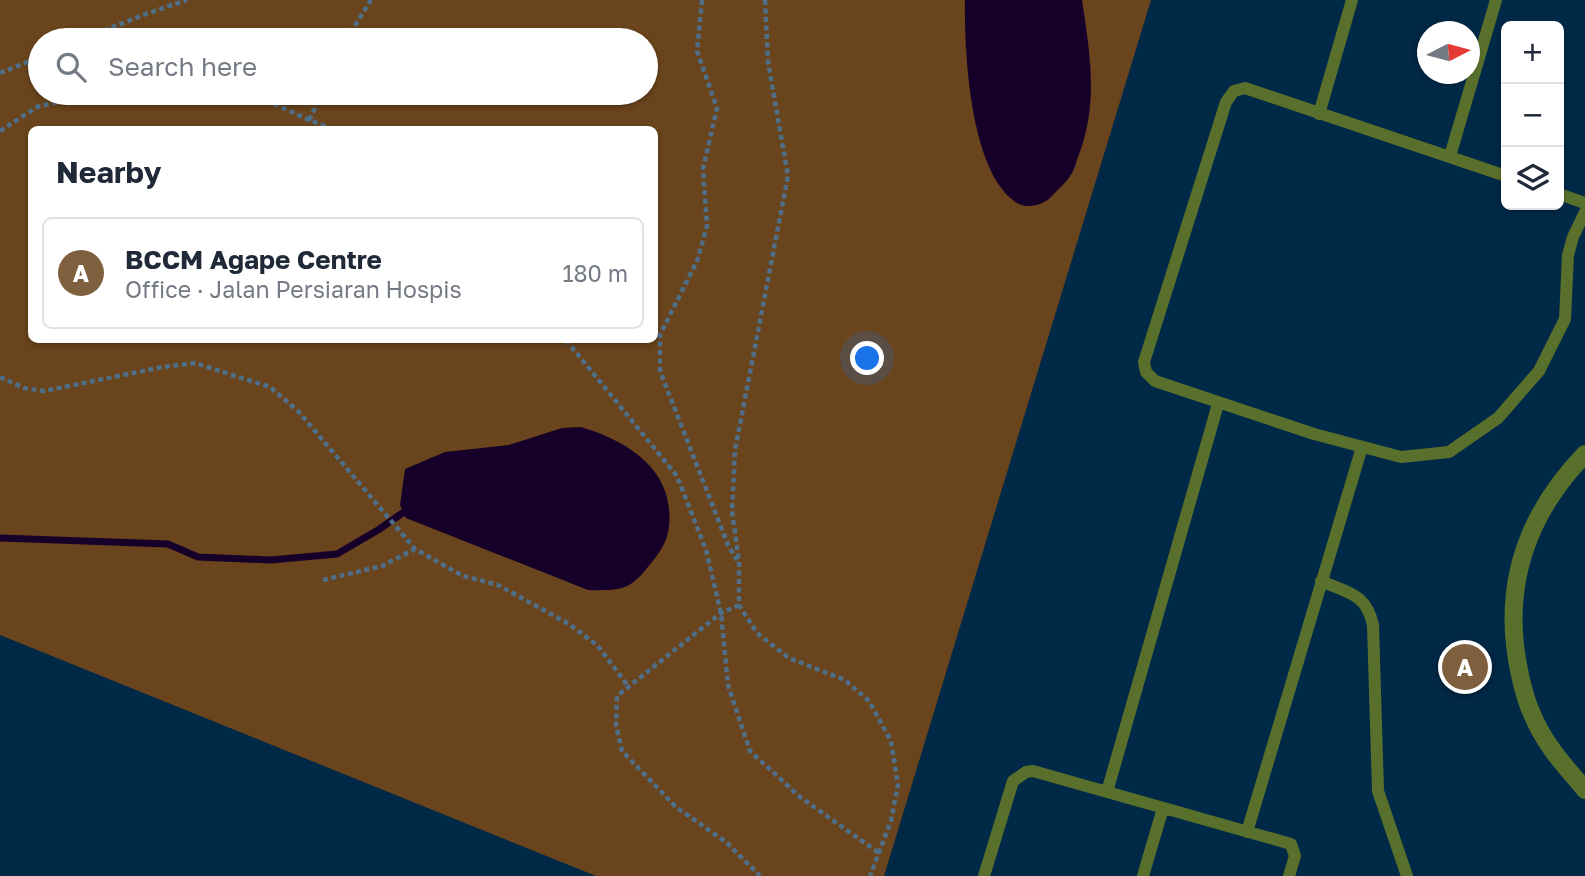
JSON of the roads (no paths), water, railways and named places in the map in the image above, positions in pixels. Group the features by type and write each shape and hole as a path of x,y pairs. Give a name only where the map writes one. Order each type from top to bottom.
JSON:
{"street":[{"path":"1585,454 1551,494 1529,536 1514,589 1513,644 1525,698 1549,747 1585,790"}],"lane":[{"path":"1319,114 1352,0"},
{"path":"1450,156 1496,0"},
{"path":"1501,174 1245,88 1234,91 1226,102 1144,362 1146,372 1155,381 1218,404 1362,447 1401,457 1449,452 1498,418 1539,371 1565,319 1569,255 1573,237 1585,212"},
{"path":"1564,196 1585,203"},
{"path":"1107,792 1218,404"},
{"path":"1247,832 1362,447"},
{"path":"1321,581 1358,597 1370,612 1373,625 1378,790 1407,876"},
{"path":"984,876 1013,781 1032,771 1290,844 1295,856 1289,876"},
{"path":"1143,876 1163,808"}],"waterway":[{"path":"0,538 168,544 198,557 271,560 337,554 404,512"}],"place":[{"name":"BCCM Agape Centre","path":"1465,667"}]}
